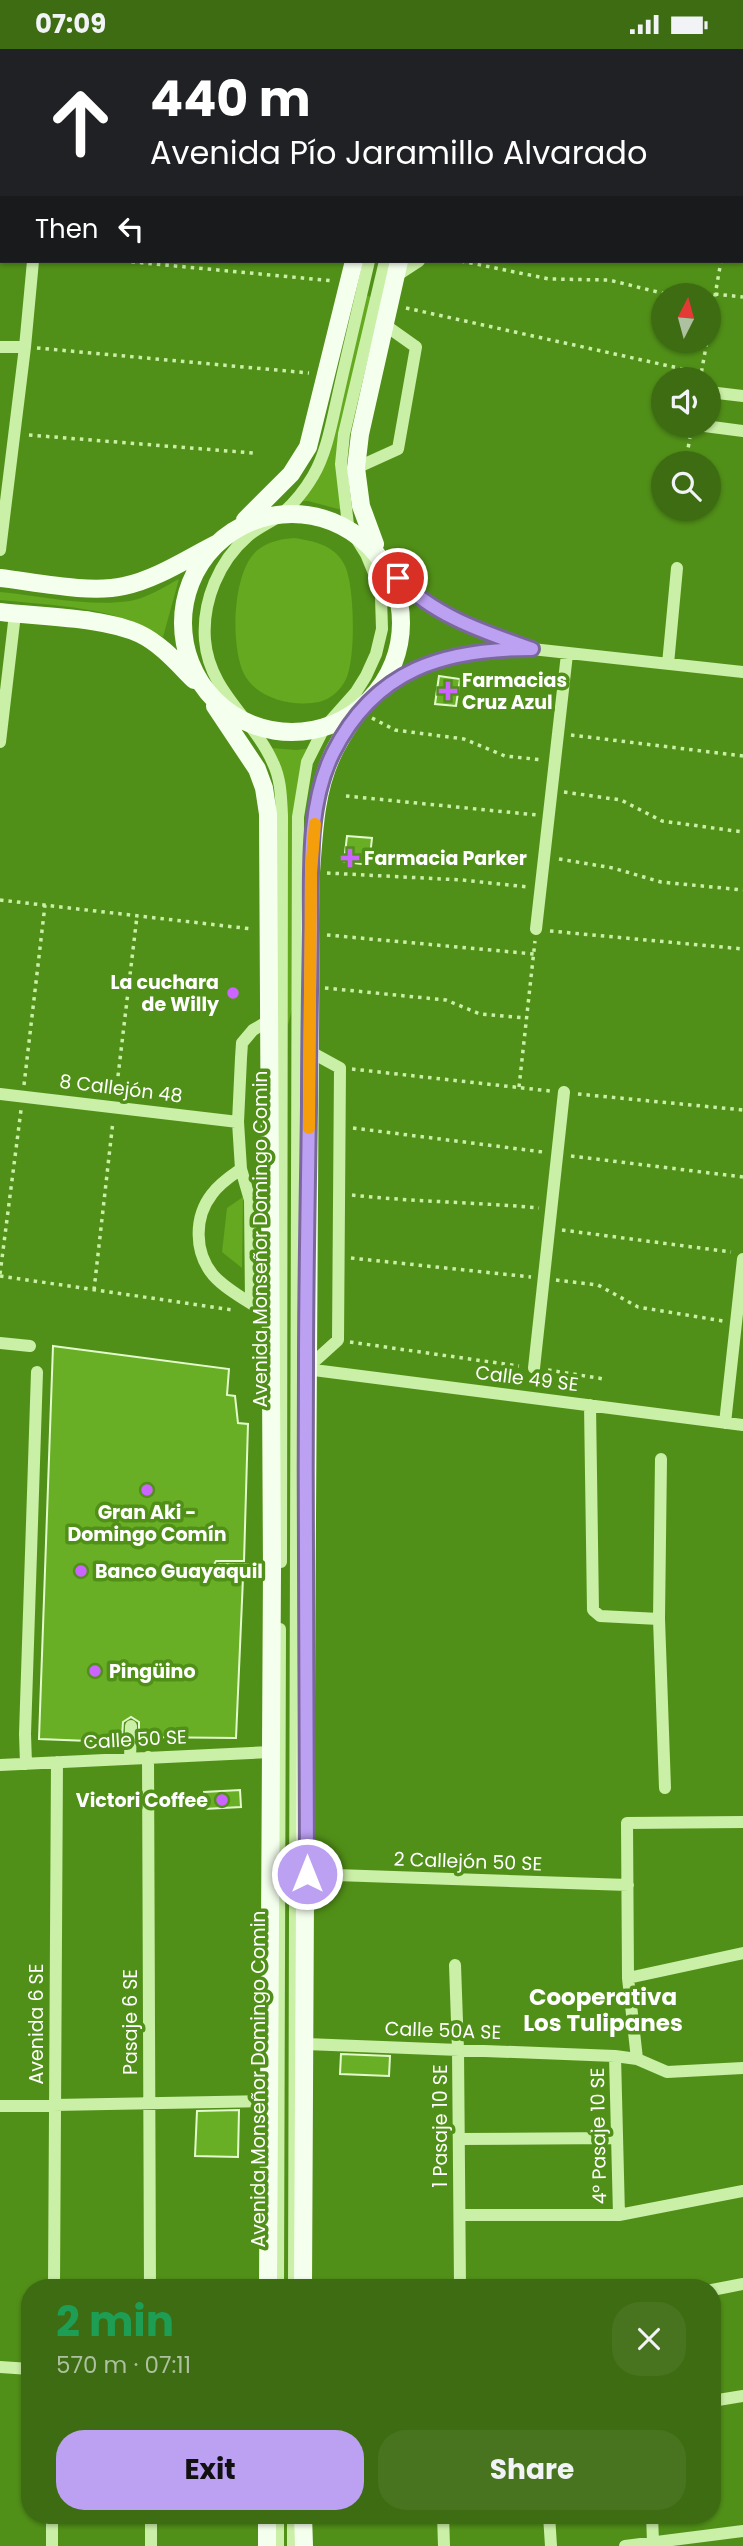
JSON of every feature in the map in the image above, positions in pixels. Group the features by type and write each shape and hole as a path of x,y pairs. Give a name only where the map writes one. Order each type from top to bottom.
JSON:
{"main road":[{"path":"200,685 191,664 187,642 186,620 190,597 209,557 300,463 308,447 354,263"},
{"path":"303,2279 307,1874 306,1369 311,872 314,826 327,768 340,740 390,664 396,645 397,604 361,506 356,468 360,434 397,269"},
{"path":"0,578 95,588 122,587 145,580 258,518 283,513 304,512 348,525 381,558"},
{"path":"7,613 100,623 138,633 161,648 200,685"},
{"name":"Avenida Monseñor Domingo Comin","path":"200,685 257,769 264,788 268,814 272,1570 268,2279"},
{"path":"215,706 249,726 286,733 324,728 364,705"},
{"path":"267,2524 267,2546"},
{"path":"303,2524 304,2546"}],"street":[{"path":"0,550 6,435 25,347 33,263"},
{"name":"Avenida Monseñor Domingo Comin","path":"278,2279 282,815 279,784 273,762 223,693 209,663 205,639 209,602 217,575 232,552 249,535 283,513 313,476 320,460 330,430 369,263"},
{"name":"Avenida Monseñor Domingo Comin","path":"294,2279 298,817 307,762 324,728 356,692 366,676 376,654 382,629 381,597 376,578 366,554 348,525 341,464 344,434 385,263"},
{"path":"397,269 414,263"},
{"path":"356,468 398,449 416,347 385,325"},
{"path":"0,347 25,347"},
{"path":"721,393 743,396"},
{"path":"721,428 743,431"},
{"path":"381,558 411,591 438,610 497,637 532,649"},
{"path":"668,664 677,568"},
{"path":"0,742 7,613"},
{"path":"364,705 398,680 433,661 462,653 497,649 532,649 743,673"},
{"path":"536,929 567,654"},
{"name":"Avenida Monseñor Domingo Comin","path":"251,1302 250,1200 241,1169 238,1122 242,1044 253,1030 268,1021"},
{"path":"306,1369 338,1340 340,1068 309,1051"},
{"path":"534,1368 564,1092"},
{"name":"8 Callejón 48","path":"0,1094 238,1122"},
{"name":"Avenida Monseñor Domingo Comin","path":"241,1169 211,1195 202,1214 198,1236 204,1263 215,1277 270,1316"},
{"path":"725,1423 743,1259"},
{"path":"0,1343 30,1346"},
{"name":"Calle 49 SE","path":"306,1369 743,1425"},
{"path":"26,1764 25,1720 37,1372"},
{"path":"590,1405 593,1610 600,1616 659,1619"},
{"path":"661,1459 659,1619 665,1789"},
{"path":"220,1569 272,1570"},
{"path":"130,1759 131,1726"},
{"name":"Calle 50 SE","path":"0,1765 271,1752"},
{"name":"Pasaje 6 SE","path":"148,1758 150,2279"},
{"name":"Avenida 6 SE","path":"54,2279 57,1762"},
{"path":"637,2059 628,1979 627,1823 743,1822"},
{"name":"2 Callejón 50 SE","path":"307,1874 628,1885"},
{"path":"628,1979 743,1953"},
{"name":"1 Pasaje 10 SE","path":"455,1965 460,2279"},
{"name":"Calle 50A SE","path":"306,2044 615,2056 637,2059 667,2071 743,2068"},
{"name":"4° Pasaje 10 SE","path":"615,2056 619,2215"},
{"path":"0,2106 270,2101"},
{"path":"459,2139 617,2138"},
{"path":"460,2215 619,2215 743,2191"},
{"path":"721,2288 743,2284"},
{"path":"0,2367 21,2368"},
{"path":"721,2400 743,2396"},
{"path":"52,2524 52,2546"},
{"path":"151,2524 151,2546"},
{"path":"278,2524 278,2546"},
{"path":"293,2524 293,2546"},
{"path":"443,2524 444,2546"},
{"path":"550,2524 551,2546"},
{"path":"652,2524 653,2542"},
{"path":"625,2546 653,2542 710,2541 743,2531"}],"path":[{"path":"144,263 349,283"},
{"path":"471,263 549,279 609,280 651,290"},
{"path":"717,283 721,263"},
{"path":"721,295 743,297"},
{"path":"390,305 674,367"},
{"path":"25,347 327,375"},
{"path":"6,435 253,453"},
{"path":"688,451 690,438"},
{"path":"364,705 395,730 464,739 505,756 555,761"},
{"path":"558,734 743,756"},
{"path":"552,790 621,800 662,821 743,832"},
{"path":"346,796 549,817"},
{"path":"545,856 613,867 661,882 743,890"},
{"path":"311,872 463,880 541,888"},
{"path":"0,900 269,931"},
{"path":"519,1087 536,929 743,949"},
{"path":"310,934 534,954"},
{"path":"310,986 446,1000 480,1014 526,1018"},
{"path":"340,1068 743,1110"},
{"path":"339,1194 418,1202 464,1201 551,1210"},
{"path":"549,1228 743,1253"},
{"path":"0,1276 270,1316"},
{"name":"Calle 49 SE","path":"362,1344 604,1379"}],"green space":[{"path":"366,295 371,297 346,417 342,510 308,501 288,502 320,459"},
{"path":"294,538 323,545 335,552 344,564 350,587 353,639 349,669 338,690 319,702 287,702 258,690 244,674 237,645 236,608 243,573 250,559 267,544"},
{"path":"179,579 163,637 145,627 105,613 0,600 0,592 81,602 114,603 136,600"},
{"path":"258,747 296,750 316,748 304,765 294,1001 288,1025 282,1005 284,826 273,771"},
{"path":"243,1197 242,1268 222,1252 227,1208"}],"building":[{"name":"Farmacias Cruz Azul","path":"439,676 460,679 456,706 435,704"},
{"path":"347,836 372,838 369,865 344,862"},
{"name":"Gran Aki - Domingo Comín","path":"53,1346 229,1369 227,1395 235,1396 238,1423 248,1424 244,1561 216,1561 211,1570 219,1578 243,1578 236,1738 139,1737 139,1722 131,1717 123,1722 122,1737 117,1736 115,1742 39,1739"},
{"name":"Victori Coffee","path":"240,1790 241,1807 204,1809 204,1792"},
{"path":"341,2054 390,2056 389,2076 340,2074"},
{"path":"239,2110 238,2157 195,2156 197,2111"}],"slow traffic":[{"path":"309,1128 311,872 315,824"}],"place":[{"name":"Farmacias Cruz Azul","path":"448,691"},
{"name":"Farmacia Parker","path":"350,858"},
{"name":"La cuchara de Willy","path":"233,993"},
{"name":"Gran Aki - Domingo Comín","path":"147,1490"},
{"name":"Banco Guayaquil","path":"81,1571"},
{"name":"Pingüino","path":"95,1671"},
{"name":"Victori Coffee","path":"222,1800"}],"district":[{"name":"Cooperativa Los Tulipanes","path":"603,2010"}],"route":[{"path":"307,1874 306,1369 311,872 314,826 331,758 359,710 369,699 433,661 462,653 532,649 497,637 438,610 427,604 398,578"}]}
